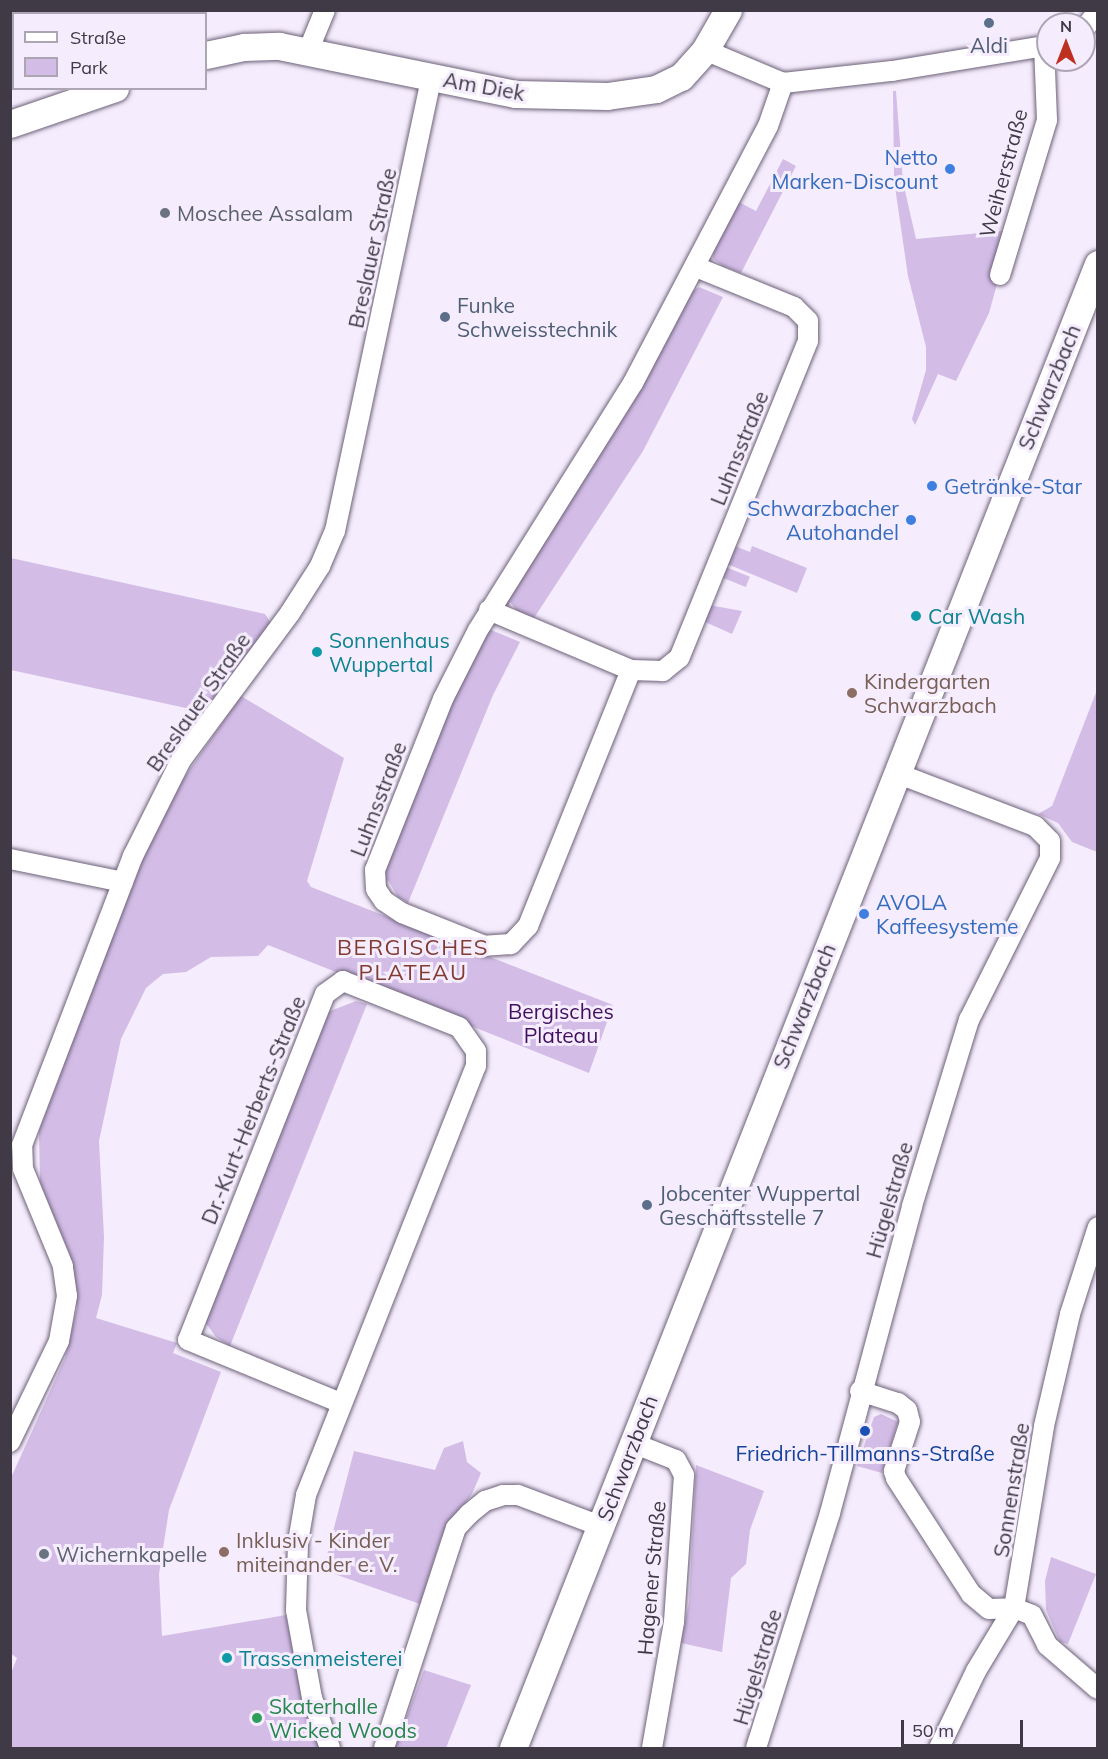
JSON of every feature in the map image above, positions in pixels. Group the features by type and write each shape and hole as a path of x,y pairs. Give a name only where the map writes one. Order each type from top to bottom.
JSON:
{"street":[{"path":"309,50 325,10"},
{"name":"Am Diek","path":"207,55 252,46 309,50 515,94 607,96 666,85 681,77 705,50 728,10"},
{"name":"Weiherstraße","path":"783,83 883,72 1036,48"},
{"path":"705,50 783,83"},
{"name":"Weiherstraße","path":"1000,275 1047,120 1046,72"},
{"name":"Breslauer Straße","path":"10,1443 59,1341 67,1296 63,1266 23,1169 22,1145 123,882 181,760 290,613 320,566 335,531 432,76"},
{"name":"Luhnsstraße","path":"631,670 521,938 498,948 485,946 402,913 384,901 376,889 377,860 443,699 489,610 633,383 696,267 768,126 783,83"},
{"path":"10,124 106,90"},
{"name":"Schwarzbach","path":"513,1749 1098,264"},
{"name":"Luhnsstraße","path":"489,610 631,670 647,674 663,671 679,658 791,386 810,330 803,313 794,307 696,267"},
{"name":"Hügelstraße","path":"756,1749 830,1513 860,1392 969,1020 1050,858 1050,841 1035,826 896,773"},
{"path":"10,859 123,882"},
{"name":"Dr.-Kurt-Herberts-Straße","path":"330,1749 312,1698 295,1596 298,1542 306,1495 476,1066 476,1051 459,1027 343,981 326,994 188,1340 341,1403"},
{"name":"Sonnenstraße","path":"939,1749 976,1671 1014,1608 1044,1426 1070,1314 1098,1227"},
{"path":"860,1392 898,1403 907,1410 910,1422 894,1471 896,1478 971,1594 989,1609 1014,1608 1032,1615 1047,1646 1098,1689"},
{"name":"Hagener Straße","path":"633,1443 676,1460 684,1474 674,1622 652,1749"},
{"path":"384,1749 456,1528 469,1514 503,1495 518,1495 600,1526"}],"green space":[{"path":"893,91 896,91 903,182 916,239 1012,230 989,313 956,381 938,374 915,425 912,419 926,370 926,347 908,276 894,180"},
{"path":"783,159 796,166 741,273 723,266 713,259 713,248 737,201 756,211"},
{"path":"699,287 723,297 643,451 534,618 519,613 510,602 508,606 505,601 572,489 674,328 691,292"},
{"path":"732,545 750,552 752,546 807,568 797,593 725,563"},
{"path":"11,558 265,614 271,623 220,693 209,704 195,710 11,670"},
{"path":"723,566 750,577 746,587 719,576"},
{"path":"709,605 742,611 732,634 703,621"},
{"path":"491,630 520,642 493,695 408,903 398,897 388,880 385,885 383,874 450,703 486,631"},
{"path":"1097,690 1098,852 1072,842 1058,823 1038,814 1052,806"},
{"name":"Bergisches Plateau","path":"241,696 344,758 307,881 311,887 613,1005 589,1073 268,945 258,956 211,957 186,972 163,974 146,988 121,1039 99,1141 104,1237 102,1295 96,1318 177,1343 173,1353 221,1372 169,1510 159,1574 162,1636 286,1615 300,1686 320,1748 11,1748 11,1673 17,1658 10,1653 10,1480 65,1358 77,1308 70,1255 40,1182 39,1131 138,864 176,789"},
{"path":"356,1001 367,1004 230,1346 216,1337 205,1322 325,1013"},
{"path":"881,1414 898,1422 882,1473 857,1466 874,1417"},
{"path":"463,1441 467,1462 481,1473 472,1494 441,1538 420,1604 323,1570 354,1451 435,1470 444,1448"},
{"path":"696,1465 764,1491 750,1530 746,1564 731,1578 722,1652 681,1643 689,1602"},
{"path":"1051,1557 1096,1574 1068,1644 1060,1642 1046,1610 1045,1581"},
{"path":"424,1670 471,1685 446,1748 395,1748"}],"place":[{"name":"Aldi","path":"989,23"},
{"name":"Netto Marken-Discount","path":"950,169"},
{"name":"Moschee Assalam","path":"165,213"},
{"name":"Funke Schweisstechnik","path":"445,317"},
{"name":"Getränke-Star","path":"932,486"},
{"name":"Schwarzbacher Autohandel","path":"911,520"},
{"name":"Car Wash","path":"916,616"},
{"name":"Sonnenhaus Wuppertal","path":"317,652"},
{"name":"Kindergarten Schwarzbach","path":"852,693"},
{"name":"AVOLA Kaffeesysteme","path":"864,914"},
{"name":"Jobcenter Wuppertal Geschäftsstelle 7","path":"647,1205"},
{"name":"Friedrich-Tillmanns-Straße","path":"865,1431"},
{"name":"Inklusiv - Kinder miteinander e. V.","path":"224,1552"},
{"name":"Wichernkapelle","path":"44,1554"},
{"name":"Trassenmeisterei","path":"227,1658"},
{"name":"Skaterhalle Wicked Woods","path":"257,1718"}],"district":[{"name":"BERGISCHES PLATEAU","path":"413,960"}]}
